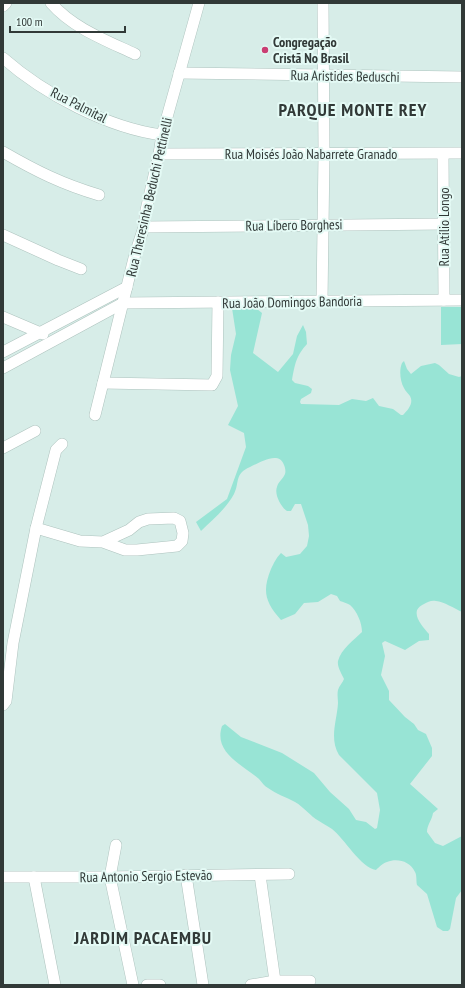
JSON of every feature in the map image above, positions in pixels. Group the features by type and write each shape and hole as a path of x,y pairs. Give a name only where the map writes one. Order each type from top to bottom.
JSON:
{"street":[{"path":"3,6 6,3"},
{"path":"51,3 69,20 88,32 135,54"},
{"name":"Rua Theresinha Beduchi Pettinelli","path":"96,415 135,254 144,227 146,210 162,135 199,3"},
{"path":"322,301 324,154 323,3"},
{"name":"Rua Palmital","path":"3,58 30,79 97,117 126,127 162,135"},
{"name":"Rua Aristides Beduschi","path":"179,74 462,78"},
{"path":"3,152 38,172 71,187 99,195"},
{"name":"Rua Moisés João Nabarrete Granado","path":"159,154 462,153"},
{"name":"Rua Atílio Longo","path":"443,154 444,300"},
{"name":"Rua Líbero Borghesi","path":"144,227 444,224"},
{"path":"3,235 81,269"},
{"path":"3,352 127,287"},
{"name":"Rua João Domingos Bandoria","path":"123,303 462,300"},
{"path":"103,383 212,385 217,376 218,302"},
{"path":"3,368 123,303"},
{"path":"3,317 38,333 59,338"},
{"path":"3,448 35,431"},
{"path":"3,705 6,701 13,643 36,528 56,450 62,444"},
{"path":"36,528 80,541 103,542 125,550 177,546 182,541 183,533 180,521 174,518 148,518 139,522 129,530 103,542"},
{"path":"116,845 110,877 133,985"},
{"name":"Rua Antonio Sergio Estevão","path":"3,877 289,874"},
{"path":"260,875 275,981"},
{"path":"186,876 203,985"},
{"path":"34,877 55,985"},
{"path":"251,985 275,981 310,980"},
{"path":"147,985 160,985"}],"green space":[{"path":"245,305 257,309 262,313 253,353 278,372 293,354 297,336 303,325 306,332 307,344 300,352 296,360 292,380 295,383 308,386 312,389 311,393 301,399 301,404 339,405 352,399 366,401 373,398 379,406 393,409 403,415 411,404 410,396 404,389 401,379 400,369 404,361 411,374 421,366 435,363 449,374 459,377 462,376 462,612 446,604 434,601 428,602 419,607 417,611 418,619 429,634 429,640 419,641 405,650 385,641 382,643 385,656 381,675 389,691 389,700 414,724 418,730 426,734 432,748 432,756 410,784 438,809 433,813 427,832 435,843 443,846 462,836 462,890 456,898 450,929 448,931 443,931 437,927 427,894 417,885 416,873 410,865 403,861 395,860 384,863 376,870 370,868 359,859 337,833 292,800 274,792 264,785 259,779 231,757 222,744 220,735 222,726 225,724 241,737 282,753 314,773 330,792 349,809 356,820 366,822 375,829 377,828 380,810 377,793 339,755 334,742 338,692 344,679 339,668 338,661 345,649 362,632 359,617 350,605 340,601 337,596 331,594 318,602 304,603 295,614 281,620 268,602 266,590 268,577 275,561 281,553 286,557 300,554 307,546 309,536 308,525 301,504 295,504 291,511 287,511 277,497 276,490 285,473 285,467 281,461 278,458 268,459 242,472 239,475 234,494 223,509 201,531 196,522 227,499 246,447 244,433 228,425 238,406 230,370 231,355 236,334 232,308"},
{"path":"441,307 462,307 462,344 441,345"}],"place":[{"name":"Congregação Cristã No Brasil","path":"265,50"}],"district":[{"name":"PARQUE MONTE REY","path":"353,109"},
{"name":"JARDIM PACAEMBU","path":"143,937"}]}
